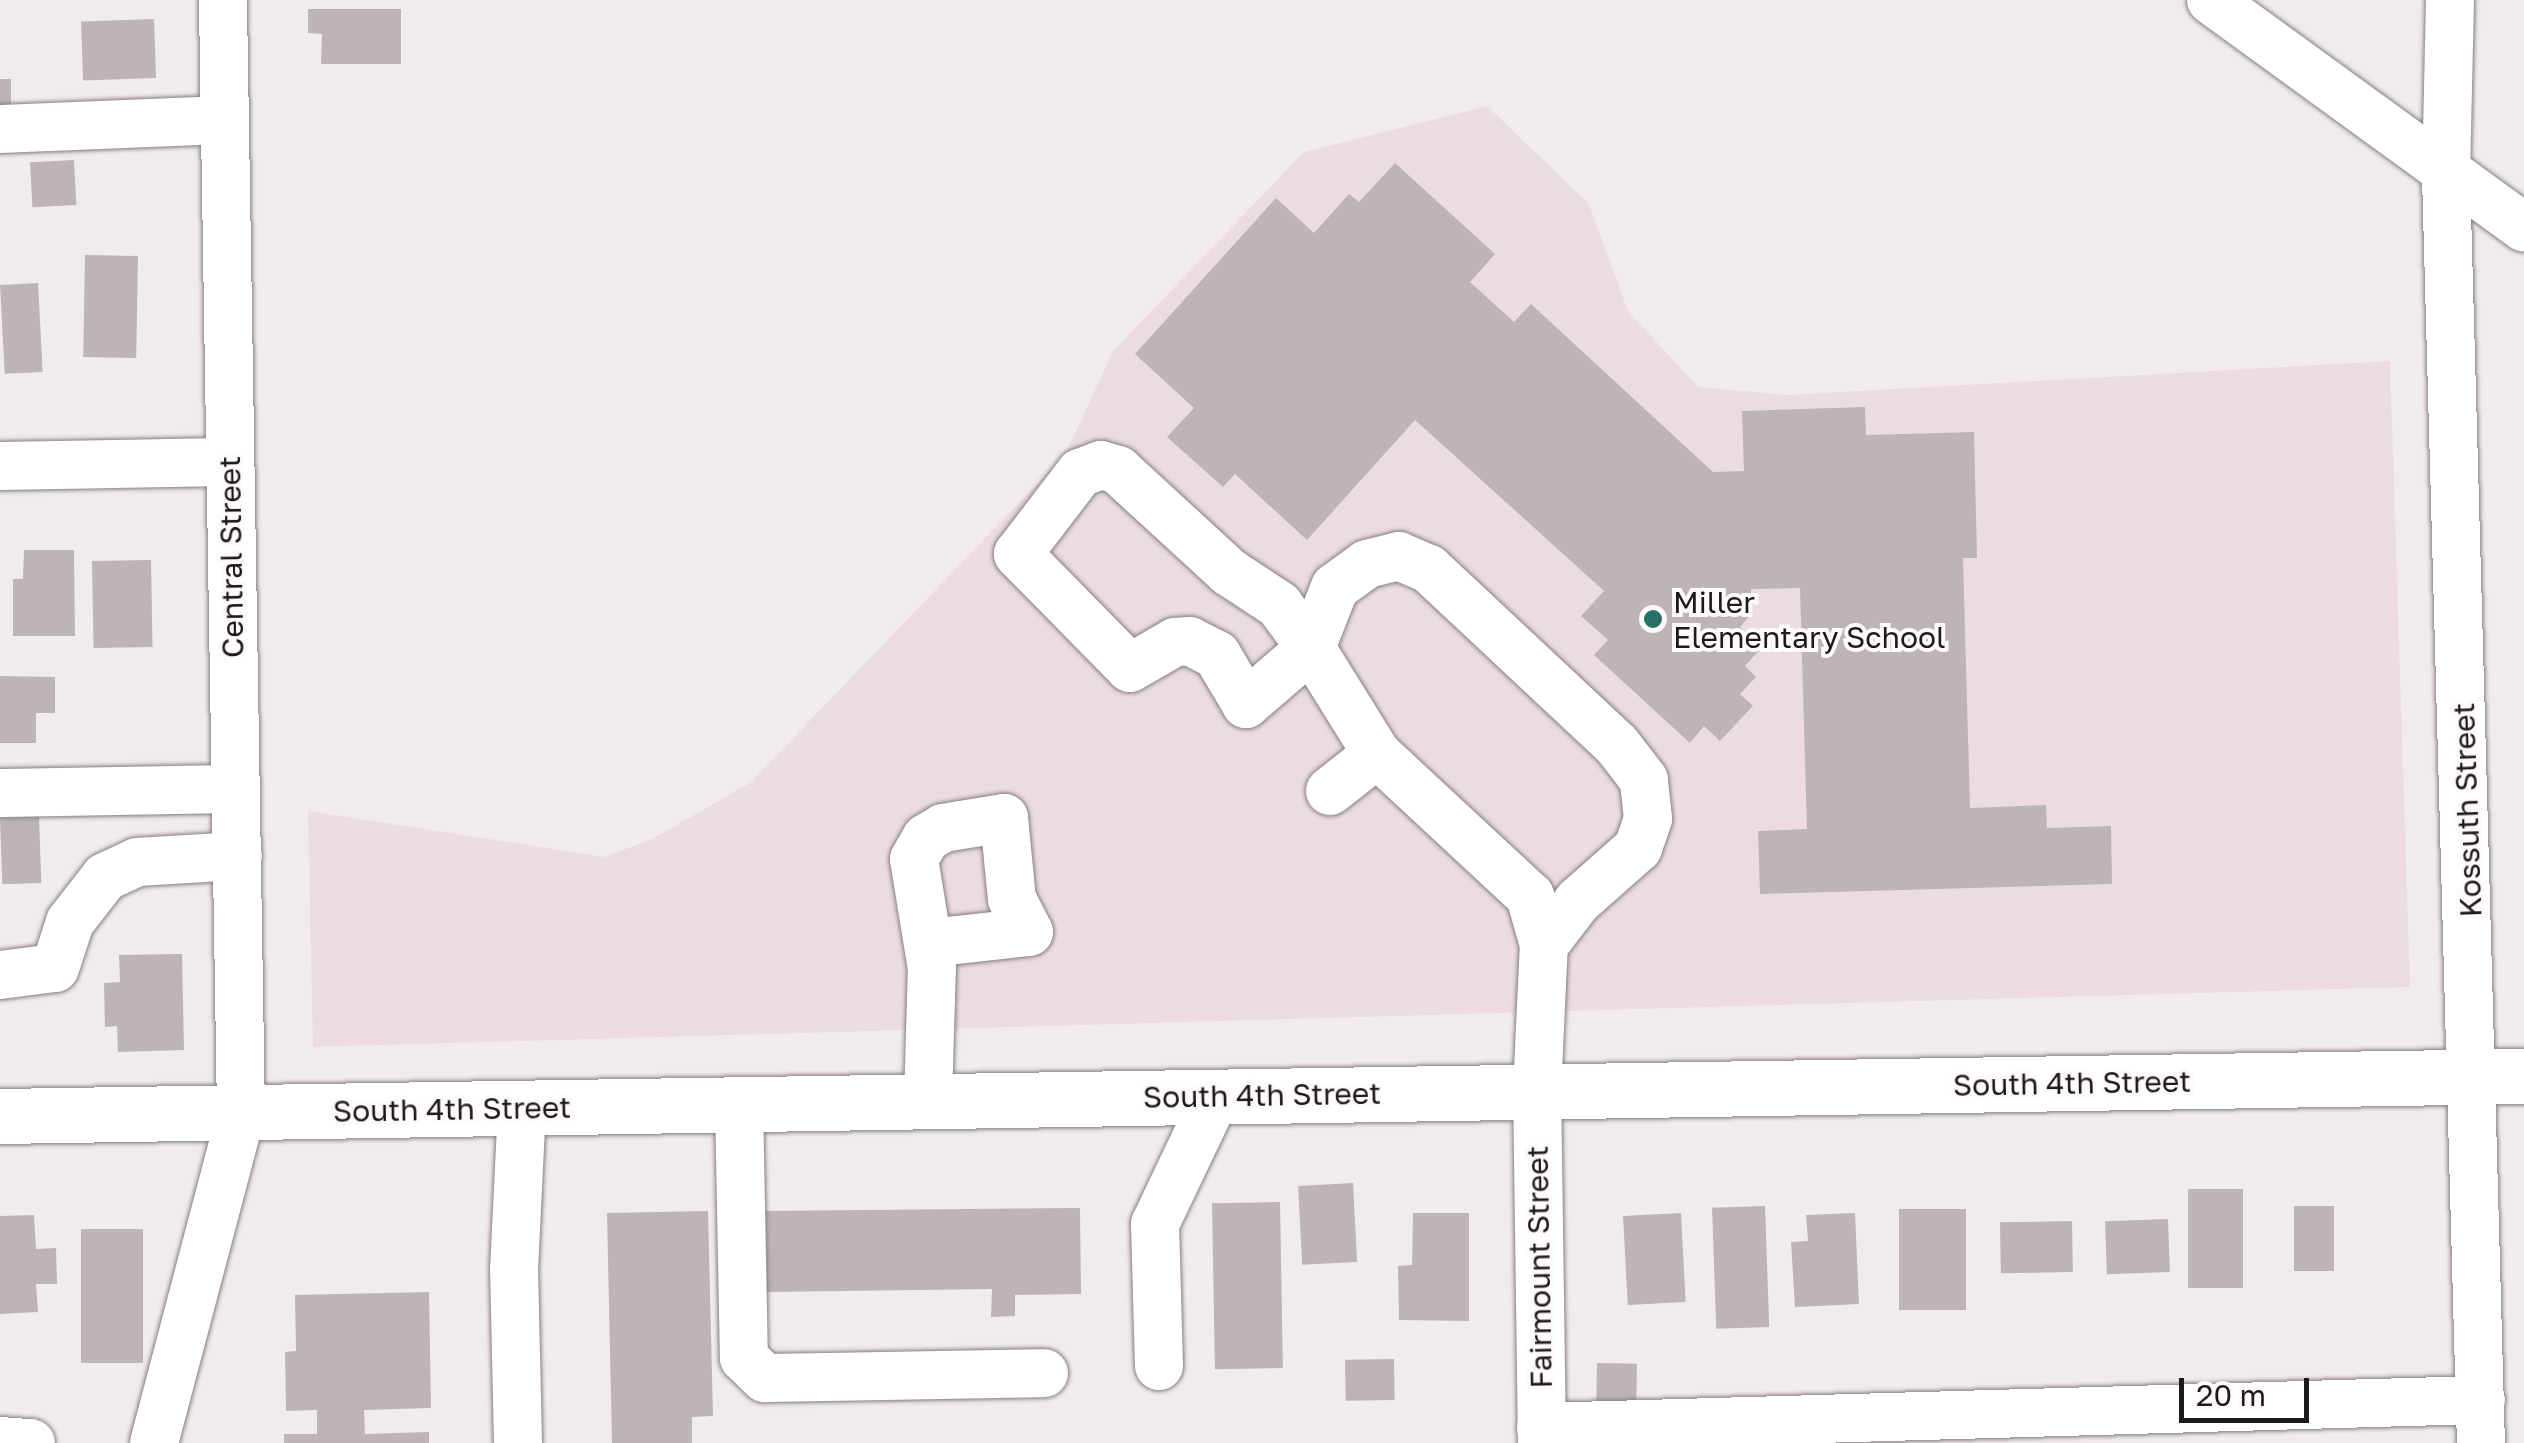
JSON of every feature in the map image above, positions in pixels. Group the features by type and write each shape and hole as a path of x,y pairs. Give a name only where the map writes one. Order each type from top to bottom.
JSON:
{"main road":[{"name":"South 4th Street","path":"0,1116 2499,1076"}],"street":[{"name":"Central Street","path":"154,1443 241,1113 223,0"},
{"path":"2211,0 2446,176 2524,227"},
{"name":"Kossuth Street","path":"2450,0 2446,176 2499,1076 2481,1422"},
{"path":"0,128 225,120"},
{"path":"0,466 229,462"},
{"name":"Fairmount Street","path":"1311,648 1246,704 1216,655 1190,641 1130,668 1018,554 1080,473 1101,465 1118,470 1229,572 1279,605 1311,648 1377,754 1530,896 1544,945 1537,1091 1542,1435"},
{"path":"1311,648 1336,586 1367,564 1399,556 1430,569 1617,745 1644,780 1648,819 1638,848 1578,901 1544,945"},
{"path":"1330,791 1377,754"},
{"path":"0,793 236,790"},
{"path":"928,1100 929,944 915,884 914,859 926,838 943,828 1004,818 1012,898 1028,932 929,944"},
{"path":"0,975 55,968 70,922 105,877 137,862 238,856"},
{"path":"1159,1366 1155,1224 1216,1096"},
{"path":"739,1104 744,1358 764,1378 1044,1373"},
{"path":"518,1443 514,1270 522,1108"},
{"path":"1542,1435 2481,1422"},
{"path":"0,1441 31,1443"}],"shaded area":[{"name":"Miller Elementary School","path":"1487,106 1589,204 1628,311 1698,387 1788,395 2390,361 2410,987 313,1047 308,811 605,857 654,838 750,783 1065,455 1113,351 1304,152"}],"building":[{"path":"308,9 401,9 401,64 321,64 322,34 308,33"},
{"path":"154,19 156,78 83,81 81,22"},
{"path":"0,79 11,79 11,116 0,116"},
{"path":"74,160 76,205 32,207 30,162"},
{"path":"1395,163 1495,254 1470,282 1514,322 1531,304 1713,472 1744,471 1742,411 1865,407 1866,435 1974,432 1977,558 1963,558 1970,808 2046,805 2047,828 2111,826 2112,884 1760,894 1758,831 1807,829 1800,588 1751,589 1751,614 1740,627 1762,647 1745,666 1756,677 1740,694 1753,706 1720,741 1704,726 1690,743 1594,655 1608,640 1581,616 1604,591 1415,420 1307,540 1235,474 1223,487 1167,437 1194,408 1135,354 1276,198 1314,233 1349,194 1359,202"},
{"path":"85,255 138,256 136,358 83,357"},
{"path":"38,283 43,372 5,374 0,285"},
{"path":"24,550 74,550 75,636 13,636 13,579 23,579"},
{"path":"151,560 153,647 94,648 92,561"},
{"path":"0,676 55,677 55,713 36,713 36,743 0,743"},
{"path":"39,817 41,883 2,884 0,818"},
{"path":"182,954 184,1050 118,1052 117,1026 105,1027 104,983 120,982 119,955"},
{"path":"1353,1183 1357,1262 1302,1265 1298,1186"},
{"path":"2188,1189 2243,1189 2243,1288 2188,1288"},
{"path":"1280,1202 1283,1368 1215,1369 1212,1203"},
{"path":"1765,1206 1769,1327 1716,1329 1712,1208"},
{"path":"2294,1206 2334,1206 2334,1271 2294,1271"},
{"path":"1080,1208 1081,1294 1015,1295 1015,1316 991,1317 992,1289 767,1292 766,1211"},
{"path":"1899,1209 1966,1209 1966,1310 1899,1310"},
{"path":"708,1211 713,1416 692,1417 692,1443 612,1443 607,1213"},
{"path":"1413,1213 1469,1213 1469,1321 1399,1320 1398,1266 1412,1265"},
{"path":"1681,1213 1686,1302 1628,1305 1623,1216"},
{"path":"1855,1213 1859,1304 1795,1307 1791,1242 1808,1241 1806,1215"},
{"path":"34,1215 36,1249 56,1248 57,1284 36,1284 38,1312 0,1314 0,1216"},
{"path":"2168,1219 2170,1272 2107,1274 2105,1221"},
{"path":"2072,1221 2073,1272 2001,1273 2000,1222"},
{"path":"81,1229 143,1229 143,1363 81,1363"},
{"path":"429,1292 431,1408 364,1410 365,1434 429,1432 429,1443 284,1443 284,1434 317,1434 317,1410 286,1411 285,1352 296,1351 295,1295"},
{"path":"1394,1359 1395,1400 1346,1401 1345,1360"},
{"path":"1597,1363 1637,1364 1636,1404 1596,1403"}],"place":[{"name":"Miller Elementary School","path":"1653,619"}]}
